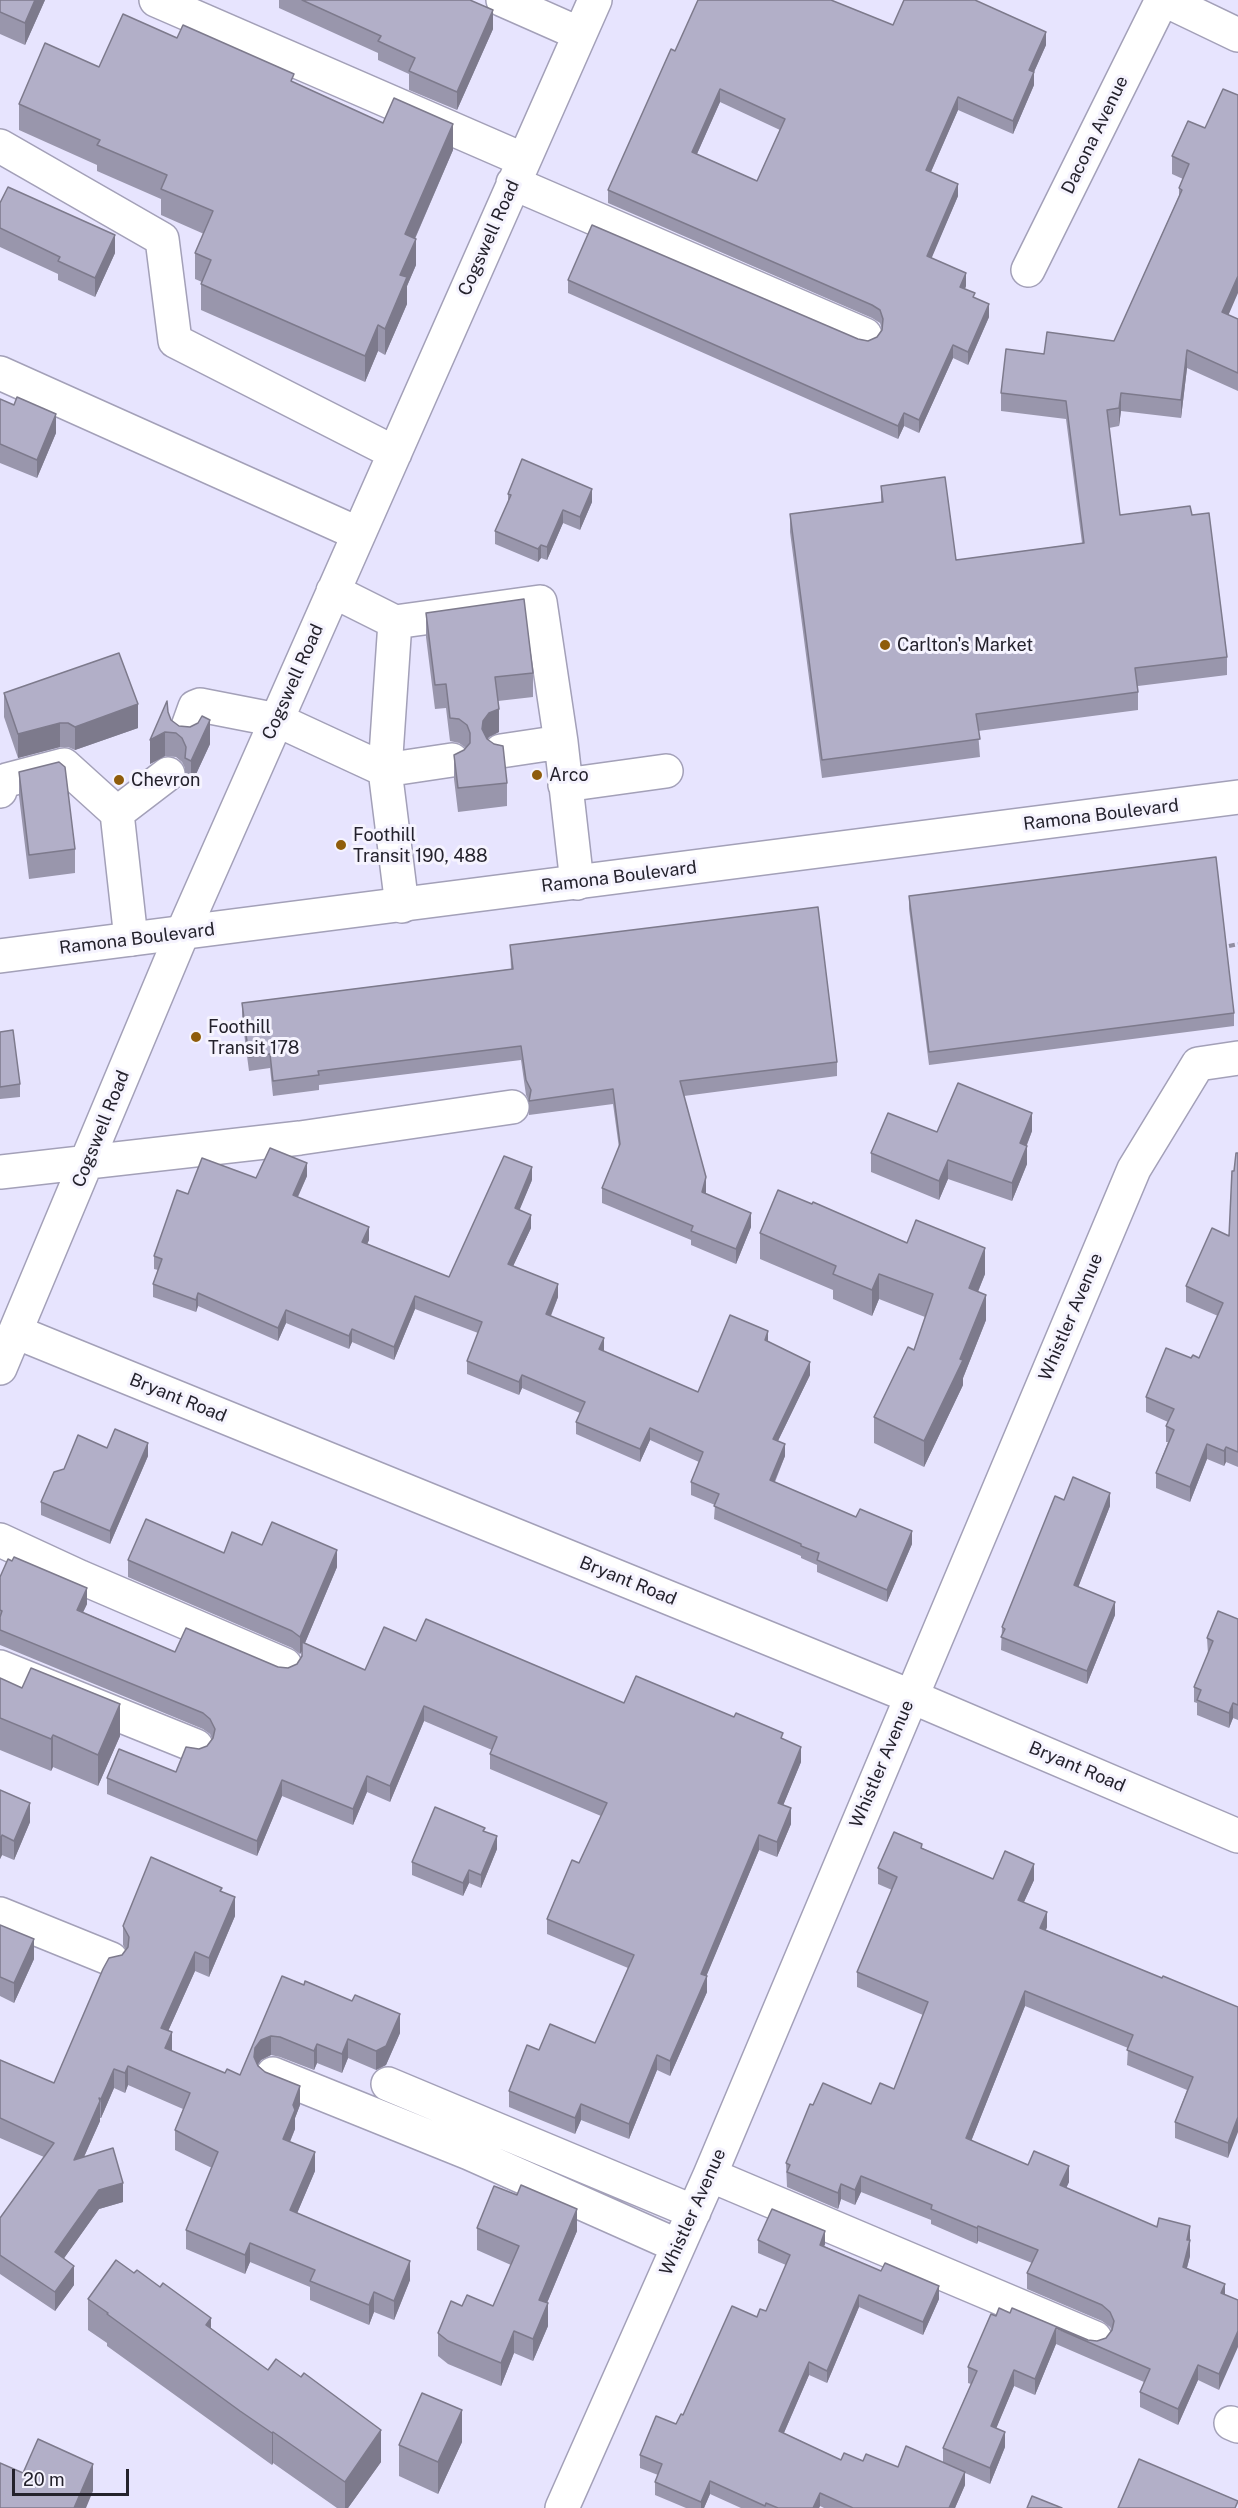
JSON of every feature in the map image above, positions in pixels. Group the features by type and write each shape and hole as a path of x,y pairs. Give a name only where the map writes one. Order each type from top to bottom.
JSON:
{"street":[{"path":"156,0 865,335"},
{"path":"503,0 580,34"},
{"name":"Cogswell Road","path":"0,1368 182,934 595,0"},
{"path":"1163,0 1238,35"},
{"name":"Dacona Avenue","path":"1028,270 1163,0"},
{"path":"0,146 162,239 175,341 395,453"},
{"path":"0,373 359,534"},
{"path":"333,591 395,622 540,602 561,742 577,883"},
{"path":"395,622 385,770 402,906"},
{"path":"186,732 195,707 200,705 277,720 385,770 452,760"},
{"path":"501,752 561,742"},
{"path":"0,791 2,783 8,780 64,765 117,813 131,939"},
{"path":"565,785 666,771"},
{"path":"117,813 168,774"},
{"name":"Ramona Boulevard","path":"0,956 1238,797"},
{"name":"Whistler Avenue","path":"562,2508 710,2175 1134,1169 1198,1064 1238,1058"},
{"path":"0,1172 300,1138 512,1107"},
{"name":"Bryant Road","path":"16,1332 910,1696 1238,1836"},
{"path":"0,1540 285,1665"},
{"path":"0,1666 196,1746"},
{"path":"0,1914 111,1959"},
{"path":"273,2074 469,2153 678,2246"},
{"path":"388,2084 694,2212"},
{"path":"710,2175 1095,2338"}],"path":[{"path":"1229,945 1238,944"}],"building":[{"path":"0,0 35,0 25,23 0,12"},
{"path":"302,0 470,0 493,10 457,92 409,71 415,58 378,41 381,36"},
{"path":"698,0 831,0 893,25 904,0 975,0 1046,32 1029,70 1034,72 1013,121 958,97 926,170 958,184 927,256 966,273 960,287 975,293 973,297 989,304 968,352 953,345 919,420 904,413 898,426 568,280 592,225 858,339 868,341 877,337 882,330 883,319 880,310 872,305 608,190 671,49 675,51","holes":["720,89 785,119 757,181 692,152"]},
{"path":"123,14 177,38 183,25 294,74 291,81 383,123 394,98 453,124 405,234 416,239 400,275 407,277 385,329 378,325 365,356 201,284 211,260 195,253 213,211 161,189 167,175 97,145 100,140 19,104 45,43 99,67"},
{"path":"1223,89 1238,95 1238,276 1222,312 1238,319 1238,373 1187,350 1181,400 1121,393 1119,408 1107,410 1120,515 1190,506 1192,515 1209,513 1227,657 1135,668 1138,692 976,714 980,739 822,760 790,514 883,502 881,486 945,477 956,560 1084,543 1066,401 1001,393 1006,349 1044,354 1047,332 1114,341 1182,190 1179,188 1189,164 1172,156 1188,121 1205,128"},
{"path":"8,187 115,235 95,278 58,261 60,257 0,228 0,203"},
{"path":"17,397 56,414 37,460 0,444 0,399 14,405"},
{"path":"522,459 592,489 580,517 563,510 547,547 541,545 538,549 495,531 511,495 508,494"},
{"path":"524,599 533,673 495,677 499,709 489,713 483,721 482,729 487,739 503,746 507,783 458,788 454,755 464,750 470,743 470,733 467,725 459,719 450,718 446,684 435,685 426,613"},
{"path":"119,653 138,704 75,727 68,723 60,723 18,734 4,693"},
{"path":"167,701 171,720 179,726 190,727 198,723 202,716 210,720 191,761 185,758 186,747 182,738 176,733 165,732 150,740"},
{"path":"59,762 65,767 75,849 29,855 19,772"},
{"path":"1216,857 1234,1013 929,1052 909,896"},
{"path":"818,907 837,1062 680,1081 706,1177 702,1192 751,1213 736,1249 691,1231 693,1226 602,1188 620,1144 613,1089 529,1101 531,1090 526,1080 521,1046 318,1071 319,1075 273,1081 270,1054 249,1057 242,1003 513,969 510,945"},
{"path":"13,1030 20,1084 0,1087 0,1032"},
{"path":"958,1083 1032,1113 1020,1143 1027,1146 1012,1183 948,1160 939,1181 871,1153 888,1113 937,1132"},
{"path":"270,1148 307,1163 293,1195 369,1227 362,1242 449,1277 504,1156 532,1167 515,1208 531,1215 508,1264 558,1284 546,1314 604,1338 599,1349 698,1392 730,1315 768,1331 765,1340 810,1362 773,1439 785,1444 770,1480 856,1517 860,1509 912,1531 887,1590 817,1560 819,1553 801,1544 714,1506 719,1494 691,1482 703,1452 650,1428 640,1449 576,1422 585,1402 522,1375 519,1382 467,1361 482,1322 415,1296 394,1347 352,1329 349,1336 286,1310 278,1328 198,1293 196,1300 153,1284 162,1259 154,1256 177,1190 188,1194 202,1158 256,1178"},
{"path":"1236,1153 1238,1153 1238,1452 1226,1447 1224,1451 1207,1444 1190,1487 1156,1473 1174,1430 1166,1426 1174,1409 1146,1397 1166,1348 1191,1358 1193,1355 1199,1358 1223,1303 1186,1286 1212,1228 1229,1236 1232,1171 1234,1171"},
{"path":"778,1190 812,1204 813,1202 907,1243 916,1220 985,1248 969,1288 986,1295 960,1359 963,1360 924,1441 874,1417 908,1347 914,1350 933,1294 879,1274 872,1290 833,1274 836,1266 760,1233"},
{"path":"115,1429 148,1443 110,1531 41,1502 54,1472 64,1469 78,1435 107,1448"},
{"path":"1073,1477 1110,1493 1074,1585 1115,1602 1087,1671 1001,1637 1005,1629 1002,1627 1055,1496 1064,1500"},
{"path":"146,1519 224,1553 232,1532 262,1545 272,1522 337,1550 300,1637 292,1631 128,1560"},
{"path":"14,1557 87,1588 77,1610 175,1652 186,1628 278,1667 288,1668 297,1664 302,1656 302,1642 365,1670 384,1627 416,1641 426,1619 624,1703 636,1676 734,1717 736,1713 783,1733 781,1738 801,1747 778,1803 791,1808 777,1842 759,1835 701,1974 707,1976 670,2061 657,2055 629,2124 581,2104 575,2118 509,2091 527,2045 539,2050 550,2024 595,2043 634,1955 547,1919 572,1860 579,1863 607,1803 490,1754 497,1737 424,1706 390,1786 367,1776 353,1809 282,1780 257,1841 107,1778 119,1749 176,1772 186,1747 199,1749 207,1746 213,1738 215,1729 210,1719 203,1713 0,1630 2,1611 0,1610 0,1577 8,1559 12,1561"},
{"path":"1218,1611 1238,1619 1238,1705 1233,1703 1229,1713 1197,1700 1201,1690 1194,1687 1213,1641 1207,1638"},
{"path":"31,1668 120,1704 98,1755 53,1735 51,1739 0,1718 0,1678 22,1688"},
{"path":"0,1790 30,1803 14,1841 2,1835 0,1840"},
{"path":"435,1807 485,1828 483,1831 497,1836 481,1875 469,1870 463,1883 412,1862"},
{"path":"894,1832 922,1844 921,1848 993,1879 1005,1851 1034,1864 1018,1900 1047,1912 1040,1928 1238,2007 1238,2117 1228,2143 1175,2122 1193,2077 1127,2050 1133,2035 1025,1991 966,2138 1028,2165 1034,2151 1069,2166 1060,2185 1157,2227 1159,2218 1190,2226 1187,2240 1190,2240 1183,2267 1225,2284 1221,2293 1238,2300 1238,2331 1219,2374 1198,2365 1178,2409 1140,2392 1150,2369 1056,2328 1035,2379 1014,2370 991,2426 1005,2432 990,2468 943,2448 977,2371 968,2367 991,2314 996,2316 999,2308 1010,2313 1012,2308 1088,2340 1097,2341 1106,2338 1112,2330 1114,2321 1110,2312 1102,2305 1027,2273 1038,2250 931,2209 932,2205 861,2176 855,2190 841,2184 838,2193 787,2172 790,2165 786,2163 810,2104 813,2105 823,2083 871,2104 880,2083 894,2089 928,2002 857,1972 897,1877 878,1868"},
{"path":"151,1857 222,1888 220,1891 235,1897 209,1958 195,1952 161,2028 172,2032 165,2048 225,2073 227,2069 240,2075 282,1976 304,1985 305,1981 352,2001 355,1995 400,2014 386,2046 376,2051 348,2039 342,2054 317,2044 314,2051 280,2037 271,2036 261,2040 255,2048 254,2057 258,2066 265,2072 300,2086 293,2105 295,2110 283,2139 315,2152 290,2210 410,2261 394,2301 374,2292 369,2305 310,2281 315,2270 250,2243 245,2255 186,2230 218,2152 175,2130 190,2093 128,2066 125,2073 114,2069 101,2099 99,2098 100,2101 74,2160 113,2148 123,2183 99,2190 55,2252 74,2266 55,2292 0,2255 0,2218 54,2143 0,2118 0,2060 54,2083 103,1969 109,1958 122,1955 128,1947 129,1937 123,1926"},
{"path":"0,1925 34,1939 14,1983 0,1977"},
{"path":"521,2185 577,2209 539,2300 548,2303 533,2339 514,2331 501,2363 448,2341 438,2333 451,2301 462,2306 467,2295 493,2306 519,2246 477,2228 494,2186 517,2195"},
{"path":"772,2209 825,2231 820,2245 881,2271 885,2263 939,2286 923,2322 859,2295 827,2371 809,2362 779,2431 841,2460 844,2453 863,2461 866,2454 898,2467 906,2446 965,2472 949,2508 853,2508 820,2493 813,2508 778,2508 766,2503 765,2506 710,2481 701,2502 655,2482 662,2464 640,2455 656,2416 676,2424 681,2414 683,2415 732,2306 757,2317 760,2309 766,2311 790,2255 758,2240"},
{"path":"116,2260 134,2273 137,2270 160,2287 163,2283 211,2318 206,2325 268,2370 276,2359 301,2377 304,2373 381,2430 345,2482 240,2411 88,2299"},
{"path":"422,2393 462,2410 438,2462 399,2445"},
{"path":"38,2439 93,2464 74,2508 0,2508 0,2463 23,2473"},
{"path":"1139,2459 1238,2501 1235,2508 1118,2508"},
{"path":"1032,2496 1062,2508 1027,2508"}],"place":[{"name":"Carlton's Market","path":"885,645"},
{"name":"Arco","path":"537,775"},
{"name":"Chevron","path":"119,780"},
{"name":"Foothill Transit 190, 488","path":"341,845"},
{"name":"Foothill Transit 178","path":"196,1037"}]}
